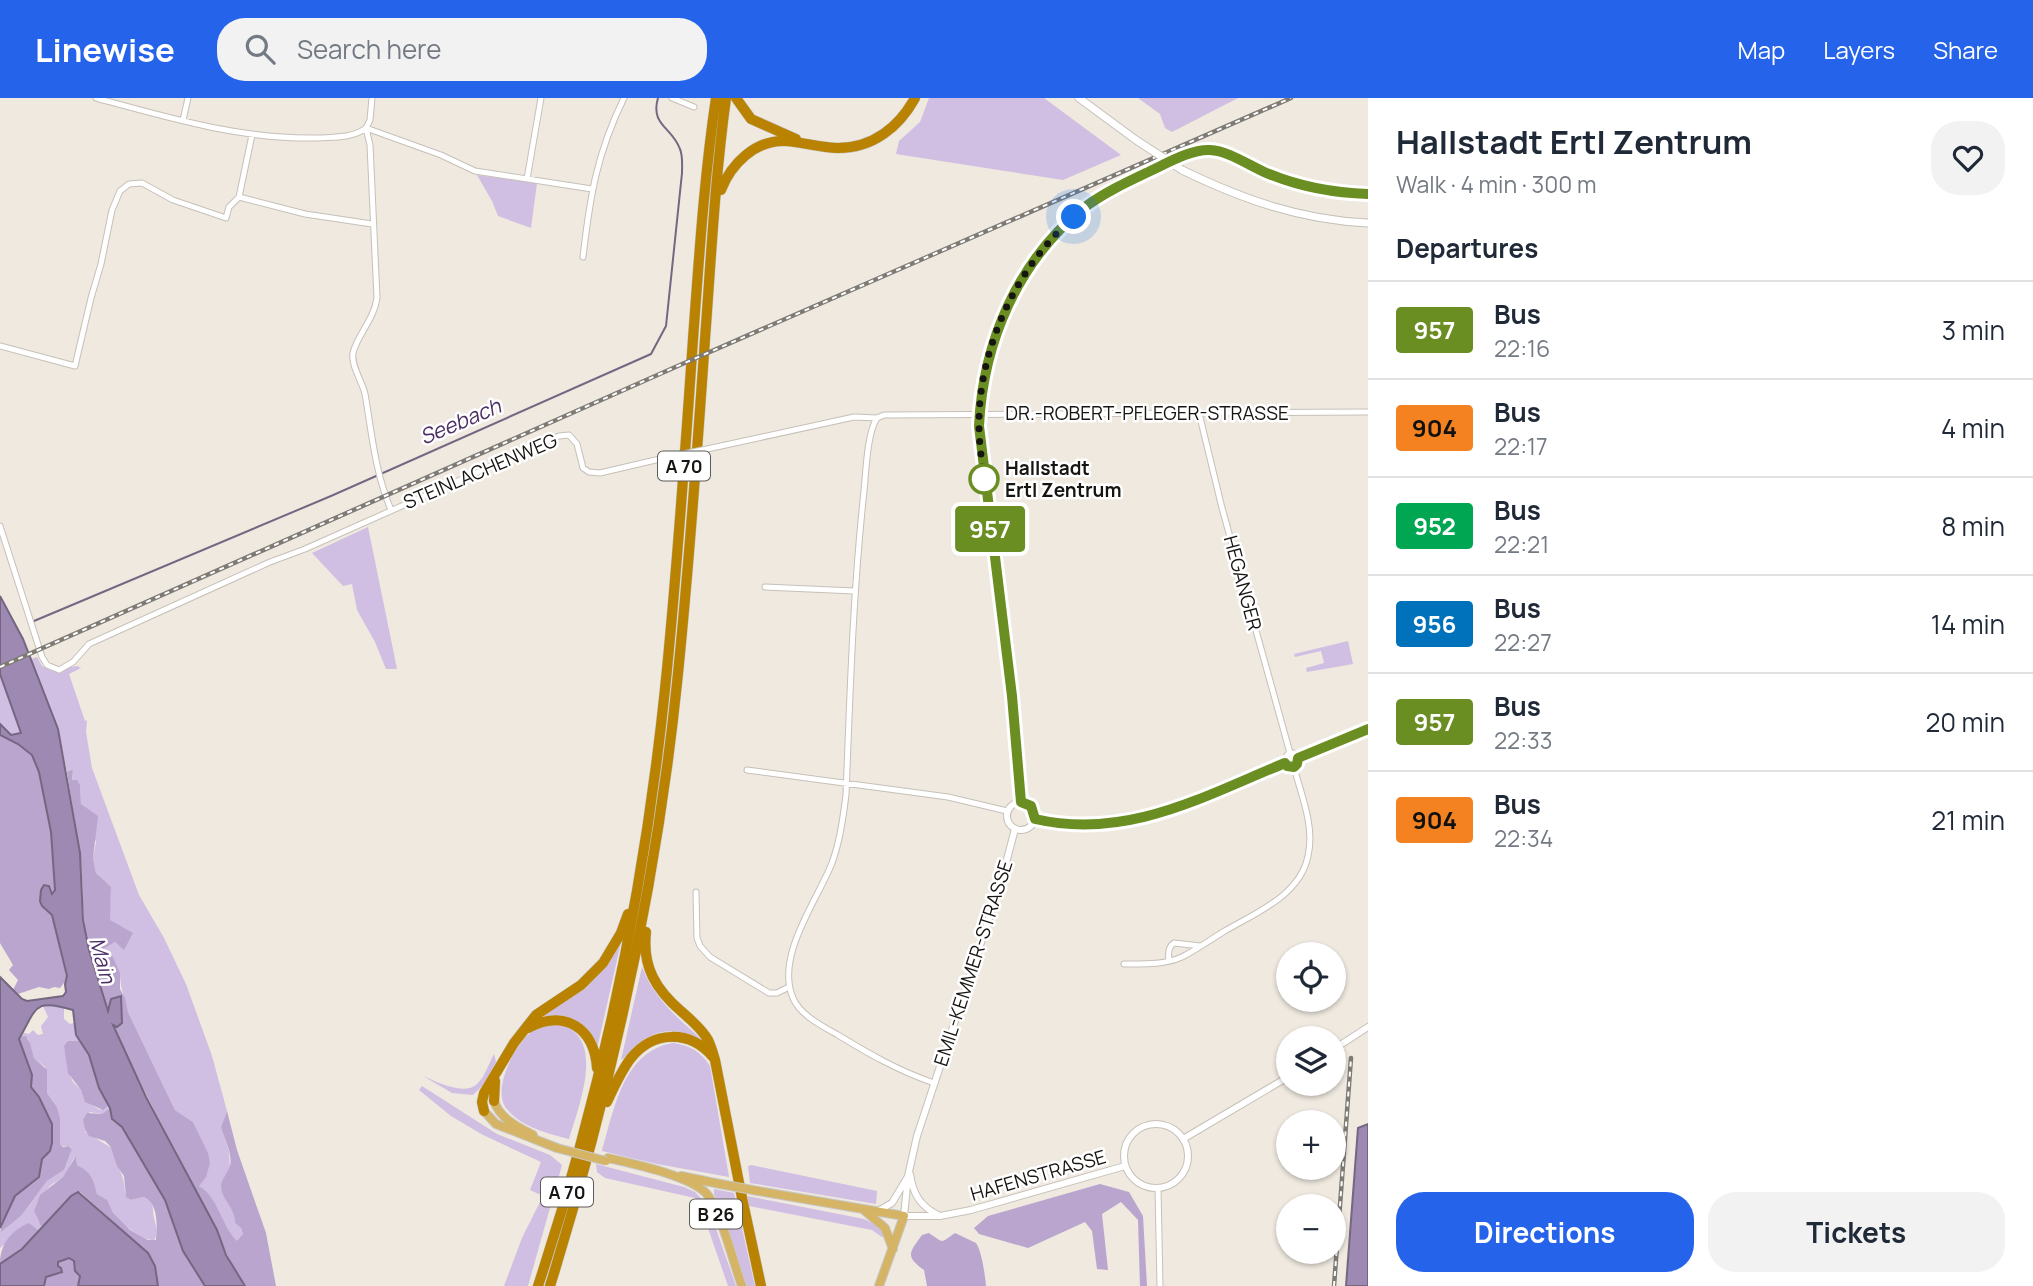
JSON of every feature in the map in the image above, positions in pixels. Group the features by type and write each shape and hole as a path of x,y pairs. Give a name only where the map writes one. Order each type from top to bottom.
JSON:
{"highway":[{"name":"A 70","path":"550,1286 599,1117 626,1005 665,689 701,226 716,98"},
{"name":"A 70","path":"538,1286 598,1078 642,890 677,686 726,98"},
{"path":"736,98 751,119 806,143"},
{"path":"716,204 732,168 751,150 774,141 839,148 870,142 900,121 915,98"},
{"path":"484,1111 484,1093 514,1043 536,1015 581,985 603,963 642,890"},
{"path":"642,890 648,970 663,994 702,1031 709,1041 715,1060 761,1286"},
{"path":"524,1030 542,1020 552,1019 564,1020 579,1027 593,1048 598,1078"},
{"path":"599,1117 625,1066 653,1040 683,1037 700,1045 715,1060"},
{"path":"494,1101 497,1074"}],"main road":[{"path":"1079,98 1182,170 1228,192 1268,207 1317,219 1368,223"},
{"name":"B 26","path":"494,1101 496,1108 515,1126 558,1146"},
{"name":"B 26","path":"484,1111 496,1124 607,1160 720,1184 904,1216"},
{"name":"B 26","path":"658,1171 707,1195 742,1286"},
{"path":"862,1209 885,1228 893,1250"},
{"path":"879,1286 904,1216"}],"street":[{"path":"96,98 252,135 328,137 353,135 366,128 370,120 372,98"},
{"path":"183,120 188,98"},
{"path":"527,179 541,98"},
{"path":"583,257 600,151 624,98"},
{"path":"672,98 694,107"},
{"path":"366,128 441,155 470,169 592,189"},
{"path":"366,128 370,145 376,308 353,352 355,368 365,393 377,472 391,510"},
{"path":"0,346 75,366 112,210 120,191 130,184 142,183 173,200 226,218 229,207 239,197 252,135"},
{"path":"1021,802 1012,696 982,460 979,413 992,347 1004,313 1022,280 1063,226 1086,207 1113,189 1196,152 1210,150 1227,154 1255,168 1307,187 1368,194"},
{"path":"239,197 330,219 372,224"},
{"name":"DR.-ROBERT-PFLEGER-STRASSE","path":"569,435 577,443 583,468 589,472 600,473 853,417 979,413 1368,412"},
{"name":"HEGANGER","path":"1199,413 1290,753"},
{"path":"877,418 872,428 866,473 854,591 847,782 839,840 793,950 788,971 789,987 799,1007 826,1028 891,1067 934,1083"},
{"name":"STEINLACHENWEG","path":"0,527 42,657 47,665 59,670 73,662 89,644 554,438 569,435"},
{"path":"765,587 854,591"},
{"path":"1298,758 1368,730"},
{"path":"1285,763 1286,755 1290,753 1298,758"},
{"path":"1124,964 1169,961 1181,957 1283,896 1300,876 1309,855 1310,832 1294,767 1298,758"},
{"path":"1035,819 1064,825 1092,826 1141,820 1285,763"},
{"path":"1285,763 1294,767"},
{"path":"747,770 965,800 1007,811"},
{"path":"1021,802 1031,806 1035,819 1028,829 1014,829 1007,821 1007,811 1013,804 1021,802"},
{"name":"EMIL-KEMMER-STRASSE","path":"908,1176 929,1096 1001,882 1014,829"},
{"path":"696,892 697,938 704,952 769,993 777,993 789,987"},
{"path":"1169,961 1168,954 1174,943 1200,946"},
{"path":"1346,1041 1368,1027"},
{"path":"1183,1139 1276,1084"},
{"path":"1142,1127 1169,1127 1183,1139 1187,1148 1186,1166 1175,1182 1158,1188 1142,1185 1125,1166 1125,1148 1129,1139 1142,1127"},
{"name":"HAFENSTRASSE","path":"904,1216 958,1213 1125,1166"},
{"path":"910,1168 915,1195 922,1205 940,1216"},
{"path":"876,1212 892,1203 908,1176"},
{"path":"904,1216 908,1176"},
{"path":"1158,1188 1160,1286"}],"shaded area":[{"path":"929,98 1044,98 1121,155 1063,180 896,154 899,141 920,122"},
{"path":"1138,98 1238,98 1172,132 1165,128 1160,114"},
{"path":"477,175 537,183 531,228 498,216"},
{"path":"368,527 397,669 386,669 357,610 352,584 343,586 312,553"},
{"path":"0,596 23,639 58,729 80,853 83,920 89,950 108,1011 111,999 121,996 122,1023 117,1027 113,1025 146,1097 217,1230 226,1255 245,1286 205,1286 183,1251 165,1200 122,1127 112,1119 89,1055 76,1035 73,1010 50,1005 38,1008 19,1039 32,1075 31,1087 52,1124 52,1143 50,1151 42,1159 39,1177 15,1196 0,1228 0,977 27,1001 63,996 66,992 67,976 52,915 40,901 44,885 49,886 52,894 55,890 51,832 39,772 32,755 0,735 0,724 11,735 21,733 0,674"},
{"path":"1348,641 1353,664 1307,672 1306,668 1324,663 1321,651 1295,657 1294,654"},
{"path":"37,657 42,666 52,671 77,666 81,668 69,674 85,721 87,720 86,732 92,768 139,895 186,984 212,1056 227,1111 221,1127 229,1152 230,1168 222,1191 234,1209 235,1223 243,1234 237,1242 211,1197 199,1186 199,1136 193,1122 175,1110 128,1012 120,973 103,954 102,950 115,942 124,949 109,920 111,888 96,873 93,858 96,842 81,804 80,785 72,781 73,769 67,772 58,729 31,659"},
{"path":"0,674 21,733 11,735 0,724"},
{"path":"0,735 33,755 39,772 51,832 55,890 52,894 48,885 44,885 40,901 52,915 67,979 60,988 39,987 18,994 13,990 18,980 9,970 13,965 0,943"},
{"path":"73,769 72,780 77,780 80,785 81,804 98,816 93,858 96,873 111,887 110,920 133,933 124,950 115,942 102,950 103,954 111,953 120,973 120,989 128,1012 175,1110 193,1122 208,1153 210,1163 206,1177 199,1186 211,1197 237,1241 243,1234 235,1223 233,1212 221,1187 231,1161 221,1127 227,1111 237,1150 266,1233 276,1286 245,1286 144,1090 106,1006 86,935 80,852 67,772"},
{"path":"621,942 597,1049 594,1043 552,1016 540,1018 594,977"},
{"path":"642,967 660,998 702,1040 685,1033 660,1032 645,1039 621,1060"},
{"path":"52,1004 64,1007 64,1019 70,1024 74,1023 79,1041 68,1041 64,1048 73,1082 81,1090 85,1101 100,1110 109,1105 110,1108 102,1114 90,1112 84,1120 85,1132 110,1147 122,1175 125,1193 131,1200 144,1197 151,1203 157,1230 154,1241 136,1233 115,1216 105,1200 97,1194 89,1173 77,1165 76,1156 65,1175 51,1185 36,1205 36,1215 43,1226 39,1231 27,1224 0,1248 0,1233 21,1216 47,1181 64,1170 72,1149 70,1146 60,1146 60,1118 57,1107 47,1093 45,1067 34,1058 28,1038 21,1037 33,1030 38,1035 43,1034 41,1026 48,1017 43,1006"},
{"path":"549,1024 568,1028 580,1038 585,1052 583,1088 569,1139 527,1125 512,1115 502,1100 503,1080 511,1058 531,1032"},
{"path":"26,1036 34,1058 47,1070 47,1093 57,1107 60,1118 60,1145 72,1149 64,1170 47,1181 21,1216 0,1233 3,1219 15,1196 40,1173 42,1159 51,1148 52,1124 31,1088 32,1075 19,1041"},
{"path":"68,1041 79,1041 89,1055 99,1088 109,1105 103,1110 85,1102 81,1090 68,1073 64,1046"},
{"path":"673,1043 694,1050 703,1056 710,1066 729,1177 602,1151 617,1101 632,1070 642,1057 656,1048"},
{"path":"494,1054 496,1062 484,1084 473,1095 452,1093 423,1076 450,1087 472,1087 482,1078"},
{"path":"422,1086 497,1134 550,1155 562,1165 528,1286 504,1286 522,1238 543,1196 530,1190 541,1162 483,1135 451,1116 419,1090"},
{"path":"110,1108 112,1120 122,1127 165,1200 183,1251 205,1286 158,1286 155,1266 148,1253 80,1192 71,1196 41,1226 34,1211 40,1195 63,1177 76,1156 77,1165 89,1173 97,1194 107,1200 113,1213 130,1230 148,1240 156,1240 155,1210 149,1200 144,1197 131,1200 126,1197 124,1176 117,1166 110,1146 105,1141 89,1136 85,1130 83,1120 87,1113 102,1114"},
{"path":"1368,1124 1368,1286 1346,1286 1358,1128"},
{"path":"596,1164 695,1192 708,1206 736,1286 728,1286 700,1205 695,1198 605,1178 597,1172"},
{"path":"748,1166 877,1191 876,1204 750,1183"},
{"path":"1100,1184 1129,1192 1143,1216 1147,1286 1140,1286 1138,1220 1121,1202 1102,1214 1108,1270 1097,1269 1092,1231 1085,1222 1028,1248 979,1234 974,1228 988,1216"},
{"path":"714,1189 734,1193 755,1286 747,1286"},
{"path":"78,1192 148,1253 155,1266 158,1286 78,1286 80,1276 75,1271 74,1261 69,1258 58,1262 62,1272 46,1277 44,1286 0,1286 0,1264 22,1249 71,1196"},
{"path":"747,1196 864,1219 880,1227 885,1235 882,1237 872,1230 749,1206"},
{"path":"29,1223 39,1231 22,1249 0,1264 7,1239"},
{"path":"929,1233 942,1241 955,1233 976,1243 982,1258 986,1286 927,1286 924,1270 911,1254 922,1235"},
{"path":"69,1258 74,1261 75,1271 80,1276 78,1286 44,1286 46,1277 62,1273 58,1263"}],"waterway":[{"name":"Seebach","path":"34,621 331,496 651,354 666,326 682,173 680,149 657,114 658,98"}],"railway":[{"path":"0,667 1291,98"},
{"path":"1334,1286 1351,1058"}],"bus line":[{"name":"957","path":"1368,194 1307,187 1284,180 1227,154 1210,150 1196,152 1153,170 1104,195 1063,226 1030,266 1014,294 992,347 981,398 979,426 1012,696 1021,802 1031,806 1035,819 1064,825 1092,826 1135,821 1162,813 1285,763 1294,767 1298,758 1368,729"}],"place":[{"name":"Hallstadt Ertl Zentrum","path":"984,479"}],"route":[{"path":"984,479 979,426 980,402 995,337 1004,313 1030,266 1074,217"}],"water label":[{"name":"Main","path":"103,960"}]}
